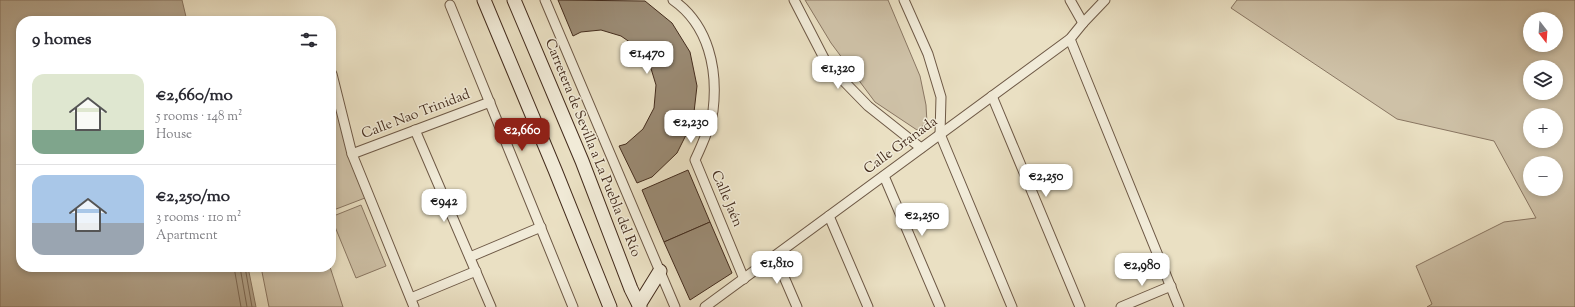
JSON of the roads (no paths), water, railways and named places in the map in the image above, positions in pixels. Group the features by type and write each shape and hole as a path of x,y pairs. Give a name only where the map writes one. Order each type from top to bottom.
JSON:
{"main road":[{"path":"484,0 610,307"},
{"name":"Carretera de Sevilla a La Puebla del Río","path":"514,0 582,161 630,289 639,306"},
{"path":"639,306 660,271"}],"street":[{"path":"545,0 675,307"},
{"name":"Calle Jaén","path":"673,0 680,5 698,26 709,49 714,78 712,112 707,134 695,160 744,278"},
{"path":"794,0 827,64 868,106 921,148"},
{"path":"904,0 928,54 941,97 940,134 1012,307"},
{"path":"1070,0 1083,23"},
{"name":"Calle Granada","path":"705,307 1070,39 1105,0"},
{"path":"450,5 573,307"},
{"path":"1070,39 1179,307"},
{"path":"336,90 352,154 413,303 476,271"},
{"path":"992,96 1080,307"},
{"name":"Calle Nao Trinidad","path":"352,154 490,102"},
{"path":"415,130 492,307"},
{"path":"884,176 940,307"},
{"path":"829,216 868,307"},
{"path":"470,257 541,227"},
{"path":"775,256 797,307"},
{"path":"1121,307 1171,286"}],"water":[{"path":"0,0 182,0 186,16 16,16 16,272 249,272 256,307 0,307"}]}
